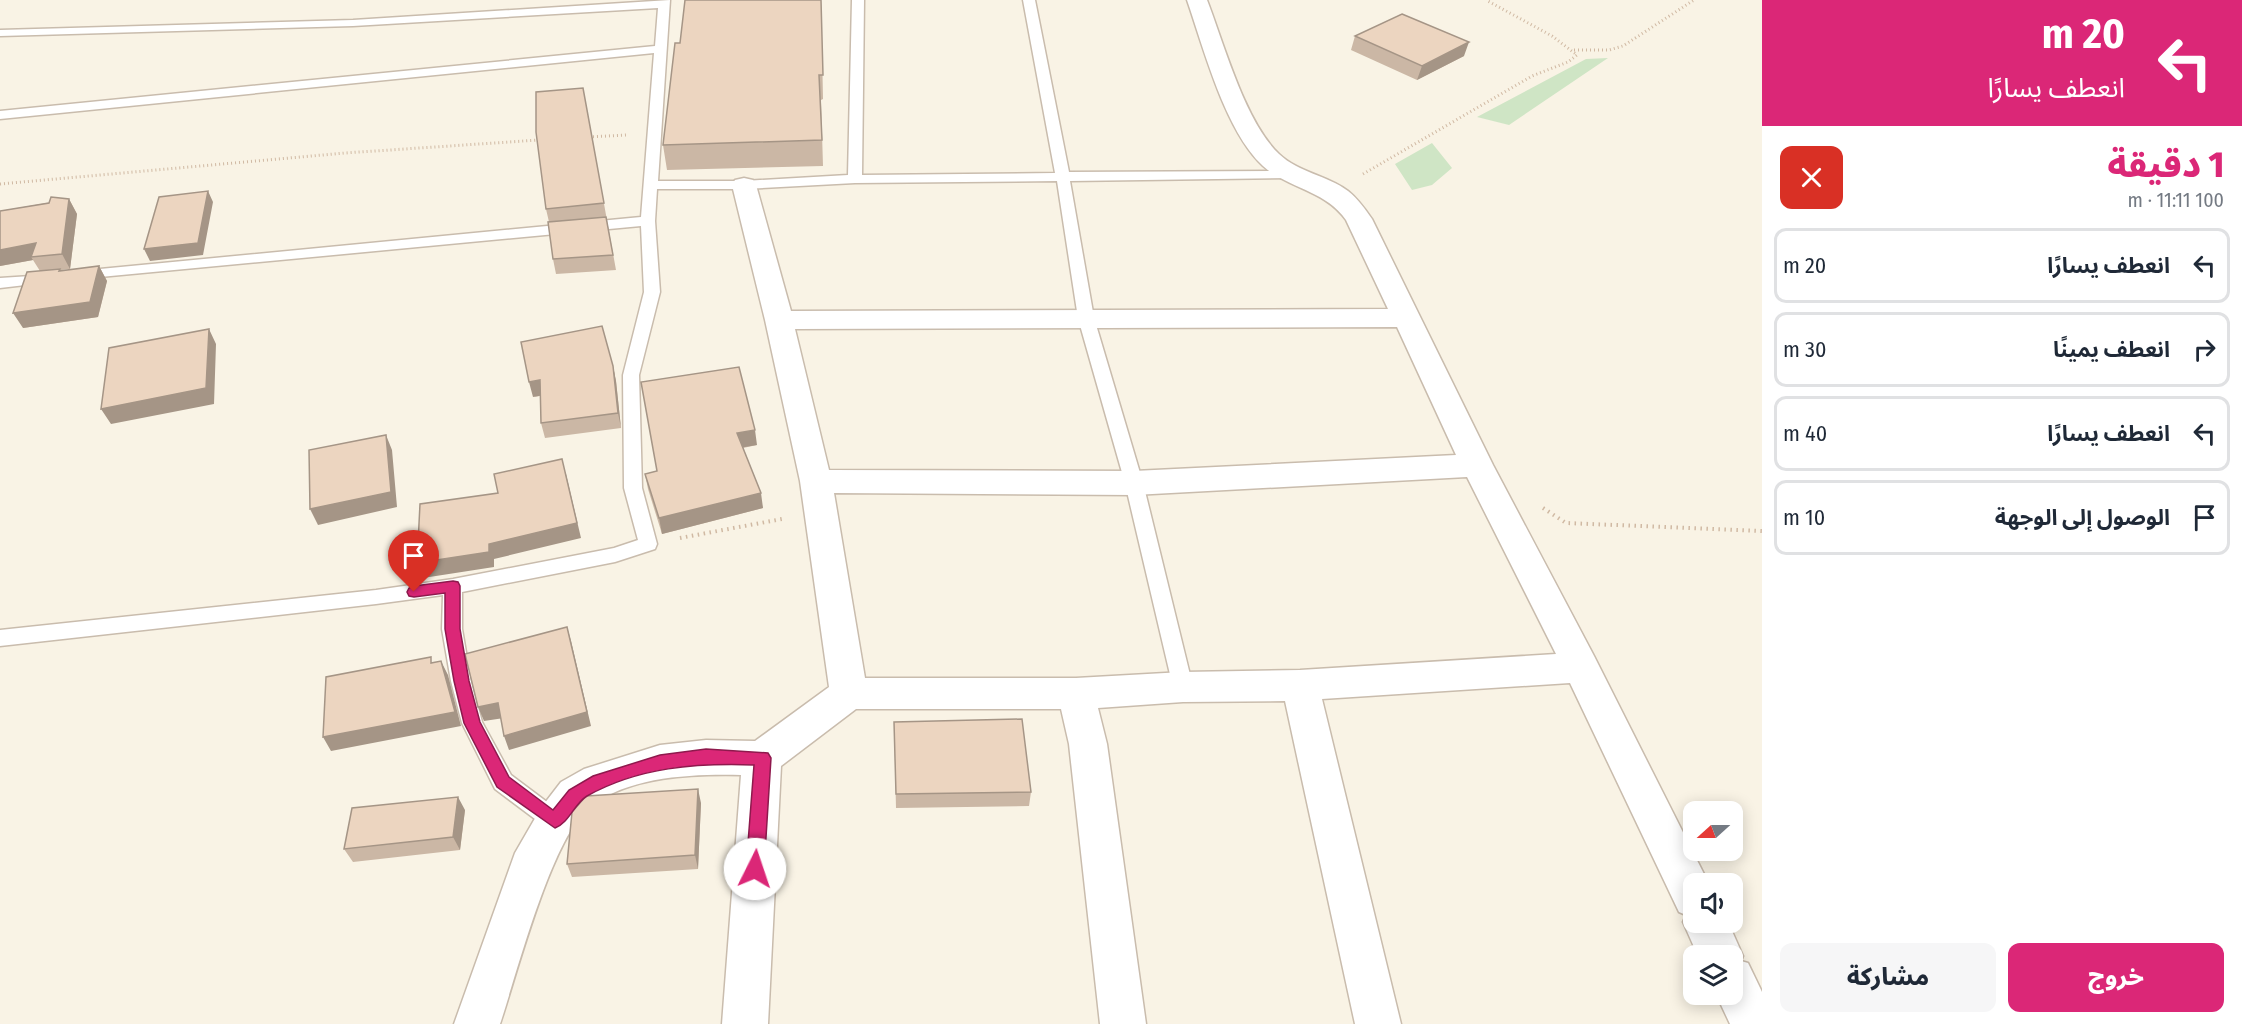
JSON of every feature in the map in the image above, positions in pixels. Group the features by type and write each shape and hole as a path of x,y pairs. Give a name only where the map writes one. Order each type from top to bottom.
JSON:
{"street":[{"path":"1197,0 1233,94 1252,134 1270,158 1291,174 1333,191 1345,200 1359,219 1477,465 1581,667 1683,876"},
{"path":"744,184 779,320 818,497 849,693"},
{"path":"779,320 1405,318"},
{"path":"818,497 1477,465"},
{"path":"477,1024 536,853 574,795 598,782 660,762 706,756 762,758 849,693 1076,694 1183,687 1300,685 1581,667"},
{"path":"1300,685 1378,1024"},
{"path":"1076,694 1088,744 1123,1024"},
{"path":"745,1024 762,758"},
{"path":"1743,1002 1754,1024"}],"lane":[{"path":"855,179 858,0"},
{"path":"1029,0 1063,177 1086,318 1134,483 1183,687"},
{"path":"0,33 353,23 664,2 648,221 652,292 631,375 633,488 648,544 615,555 453,586 0,638"},
{"path":"0,115 660,49"},
{"path":"650,185 855,179 1291,174"},
{"path":"0,283 648,221"},
{"path":"453,586 452,629 461,681 472,723 503,782 555,821"}],"path":[{"path":"1333,191 1532,76 1568,62 1577,55 1574,50 1552,36 1486,0"},
{"path":"1574,50 1609,50 1623,46 1694,0"},
{"path":"582,137 654,133"},
{"path":"0,184 334,154 548,140"},
{"path":"648,544 818,497"},
{"path":"1536,504 1566,523 1762,531"}],"green space":[{"path":"1608,58 1509,125 1477,117 1586,59"},
{"path":"1432,143 1452,168 1432,185 1412,190 1395,164"}],"building":[{"path":"685,0 821,0 823,75 819,75 822,140 663,145 675,43 680,43"},
{"path":"1402,14 1469,42 1422,66 1355,36"},
{"path":"583,88 604,203 546,209 536,132 536,92"},
{"path":"208,191 198,243 144,249 159,197"},
{"path":"51,197 69,199 62,254 31,257 36,243 0,250 0,211 49,203"},
{"path":"606,217 613,255 553,259 548,222"},
{"path":"99,266 90,302 13,313 27,272"},
{"path":"602,326 613,366 618,413 541,423 540,380 529,382 521,342"},
{"path":"209,329 206,388 101,409 109,348"},
{"path":"739,367 755,430 737,433 761,493 659,518 645,474 657,471 641,382"},
{"path":"386,435 391,492 310,509 309,450"},
{"path":"562,459 577,523 489,544 489,552 417,563 420,504 498,493 494,474"},
{"path":"567,627 587,712 504,736 498,703 478,707 465,654"},
{"path":"431,657 431,663 441,661 455,712 323,737 326,677"},
{"path":"1022,719 1031,792 896,794 894,722"},
{"path":"698,789 695,855 567,864 572,812 586,796"},
{"path":"458,797 453,837 344,849 352,808"}],"route":[{"path":"414,592 453,586 452,629 461,681 472,723 503,782 555,821 574,795 598,782 628,771 660,762 706,756 762,758 755,869"}]}
